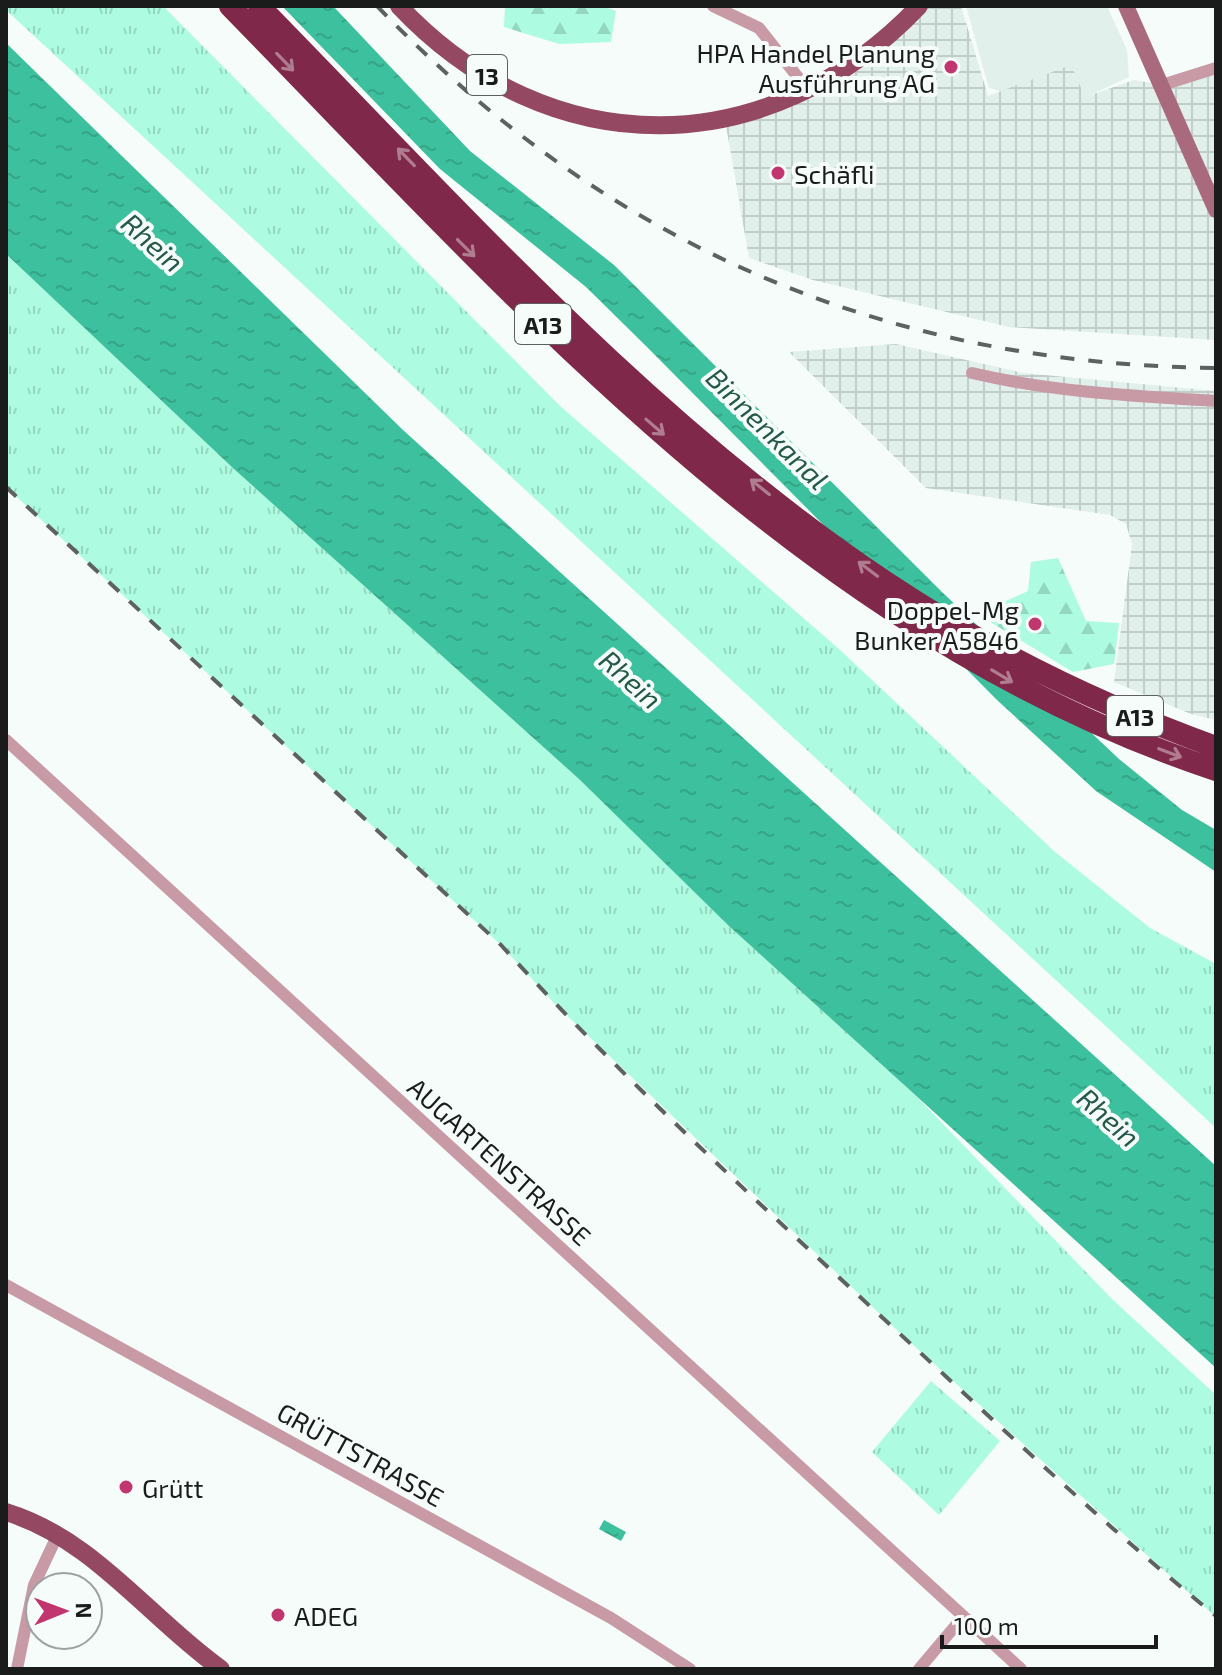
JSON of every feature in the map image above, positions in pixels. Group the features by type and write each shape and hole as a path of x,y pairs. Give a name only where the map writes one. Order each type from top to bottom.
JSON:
{"highway":[{"name":"A13","path":"230,6 561,341 714,479 887,608 1024,689 1124,735 1216,770"},
{"name":"A13","path":"259,6 477,229 640,387 821,534 885,582 954,625 1056,680 1216,747"}],"main road":[{"name":"13","path":"399,6 449,49 495,80 553,108 590,118 653,126 725,120 808,90 862,56 919,6"},
{"path":"1126,6 1216,210"},
{"path":"6,1512 58,1534 100,1563 163,1623 221,1669"}],"street":[{"path":"713,6 759,28 808,90"},
{"path":"1162,85 1216,68"},
{"path":"972,373 1011,382 1113,395 1216,401"},
{"name":"AUGARTENSTRASSE","path":"6,740 1021,1669"},
{"name":"GRÜTTSTRASSE","path":"6,1285 611,1618 690,1669"},
{"path":"17,1669 34,1585 58,1534"},
{"path":"919,1669 962,1618"}],"shaded area":[{"path":"919,6 961,6 988,96 1071,65 1085,97 1134,80 1162,85 1216,68 1216,340 1009,327 813,280 749,258 725,120 816,86"},
{"path":"966,6 1107,6 1127,50 1129,77 1062,108 989,88"},
{"path":"896,344 1023,373 1216,391 1216,720 1191,714 1114,682 1132,544 1126,524 1110,515 926,488 789,352"}],"green space":[{"path":"6,6 163,6 560,406 839,649 1055,852 1150,928 1216,964 1216,1128 6,10"},
{"path":"505,6 603,6 616,11 611,42 559,44 504,27"},
{"path":"6,254 234,469 579,779 730,927 917,1097 1112,1299 1216,1395 1216,1617 902,1335 555,1004 501,945 6,487"},
{"path":"1058,558 1086,621 1119,623 1114,664 1073,672 977,614 1028,591 1031,562"},
{"path":"931,1381 1000,1441 939,1515 872,1452"}],"water":[{"name":"Binnenkanal","path":"282,6 333,6 470,151 614,265 943,593 1119,759 1182,810 1216,830 1216,872 1096,791 997,700 586,287 440,169"},
{"name":"Rhein","path":"6,43 403,430 1216,1166 1216,1368 730,927 579,779 234,469 6,254"},
{"path":"604,1520 626,1532 621,1541 599,1529"}],"railway":[{"path":"377,6 465,90 558,163 656,225 758,275 865,315 977,343 1094,361 1216,368"},
{"path":"6,487 501,945 636,1085 778,1220 1042,1465 1216,1616"}],"place":[{"name":"HPA Handel Planung Ausführung AG","path":"951,67"},
{"name":"Schäfli","path":"778,173"},
{"name":"Doppel-Mg Bunker A5846","path":"1035,624"},
{"name":"Grütt","path":"126,1487"},
{"name":"ADEG","path":"278,1615"}]}
